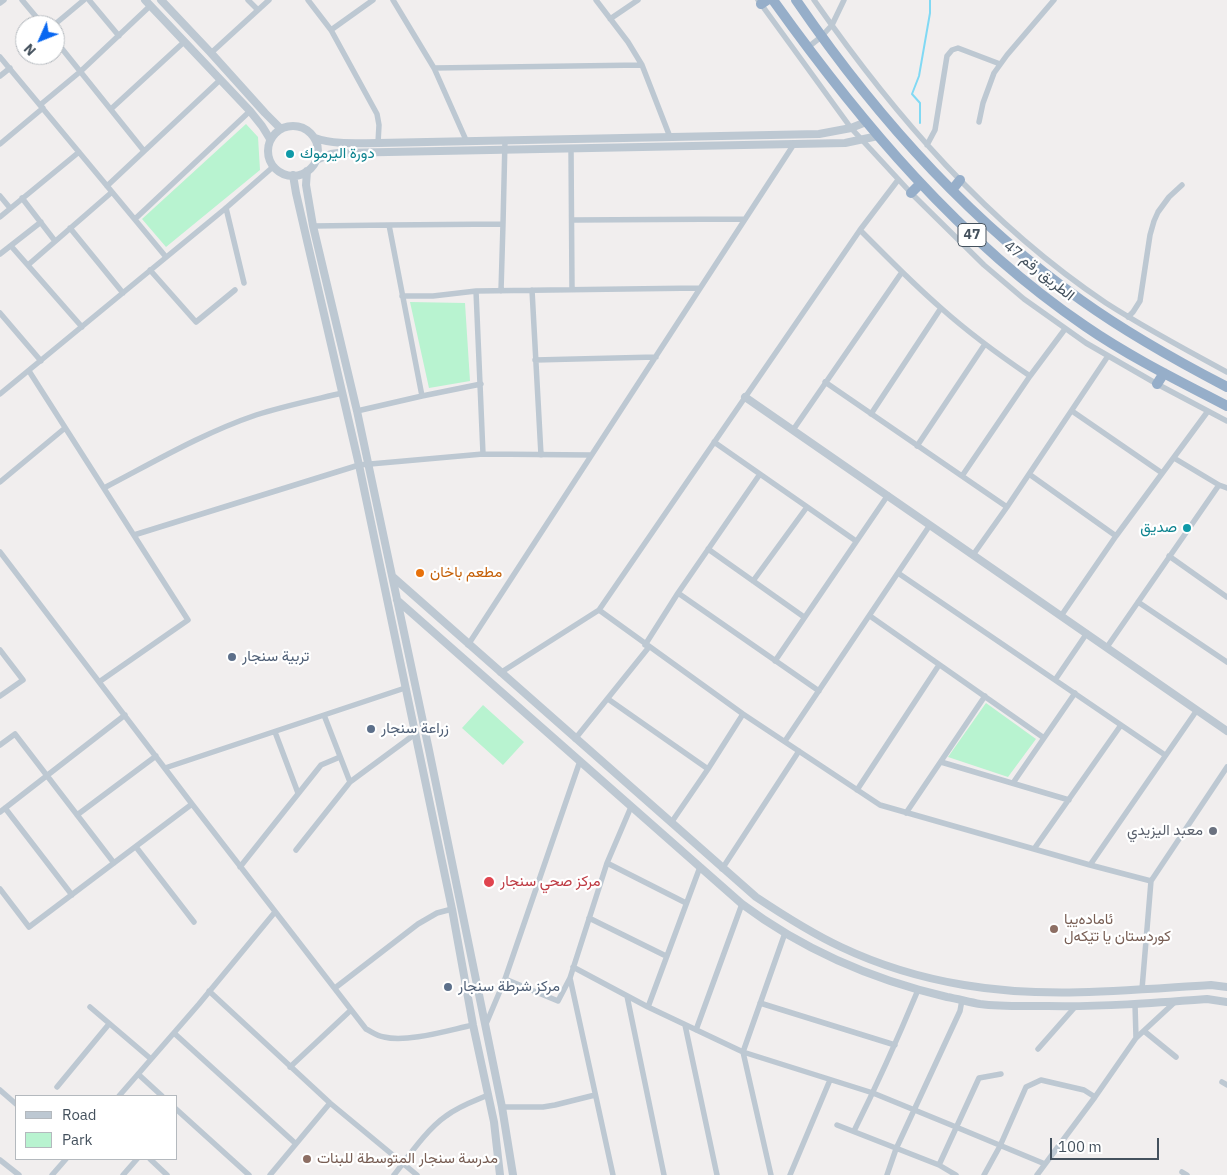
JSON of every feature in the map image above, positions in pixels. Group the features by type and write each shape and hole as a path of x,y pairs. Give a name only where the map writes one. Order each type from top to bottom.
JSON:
{"highway":[{"name":"الطريق رقم 47","path":"773,0 807,48 878,136 920,184 986,248 1013,272 1086,327 1164,373 1227,406"},
{"name":"الطريق رقم 47","path":"796,0 821,37 882,113 952,190 991,227 1080,300 1144,342 1227,387"},
{"path":"952,190 960,180"},
{"path":"911,193 920,184"},
{"path":"1158,384 1164,373"}],"street":[{"path":"0,3 4,0"},
{"path":"22,0 35,15"},
{"path":"65,16 84,0"},
{"path":"89,0 119,36"},
{"path":"161,0 281,129"},
{"path":"248,0 258,10"},
{"path":"211,53 268,0"},
{"path":"308,0 331,30 376,114 379,125 378,143"},
{"path":"331,30 373,0"},
{"path":"393,0 434,68 466,140"},
{"path":"596,0 628,42 642,65 670,137"},
{"path":"610,19 638,0"},
{"path":"814,0 866,73 926,145 1005,223 1060,270 1091,292 1128,316 1227,372"},
{"path":"807,48 832,25 844,0"},
{"path":"978,122 989,83 1000,64 1054,0"},
{"path":"762,1 850,128 898,180 984,265 1024,299 1065,329 1108,356 1227,421"},
{"path":"0,144 119,36 148,3 250,111 270,139"},
{"path":"111,109 184,42"},
{"path":"926,145 935,130 947,56 952,50 958,48 1000,64"},
{"path":"65,52 144,151"},
{"path":"0,57 166,257"},
{"path":"434,68 642,65"},
{"path":"0,76 10,68"},
{"path":"107,186 220,80"},
{"path":"135,219 250,111"},
{"path":"315,138 334,142 378,143 818,134 850,128 866,122"},
{"path":"288,126 296,126 304,128 315,138 318,153 316,160 307,171 293,175 286,174 274,166 268,149 270,139 277,131 288,126"},
{"path":"316,160 338,153 845,143 878,136"},
{"path":"501,291 504,140"},
{"path":"468,645 794,144"},
{"path":"571,148 572,289"},
{"path":"0,216 79,152"},
{"path":"0,394 226,208 274,166"},
{"path":"307,171 306,185 313,226 357,411 429,750 502,1107 513,1175"},
{"path":"293,175 359,465 452,909 473,1025 494,1122 500,1175"},
{"path":"500,673 599,610 860,230 898,180"},
{"path":"1128,316 1140,301 1154,221 1163,204 1182,184"},
{"path":"28,265 112,192"},
{"path":"0,196 10,208"},
{"path":"22,198 55,241"},
{"path":"226,208 244,283"},
{"path":"572,220 745,219"},
{"path":"0,254 41,222"},
{"path":"313,226 503,224"},
{"path":"389,226 422,396"},
{"path":"70,228 123,293"},
{"path":"860,230 941,308 985,344 1030,376"},
{"path":"11,246 82,327"},
{"path":"150,270 196,322 235,290"},
{"path":"793,430 902,272"},
{"path":"402,296 433,296 476,291 700,288"},
{"path":"532,290 541,455"},
{"path":"476,291 483,454"},
{"path":"871,414 941,308"},
{"path":"1,317 41,361"},
{"path":"962,476 1030,376 1065,329"},
{"path":"917,446 985,344"},
{"path":"973,555 1108,356"},
{"path":"535,360 656,357"},
{"path":"29,371 188,620 99,682"},
{"path":"825,382 1007,507"},
{"path":"357,411 480,384"},
{"path":"104,488 185,445 234,423 274,409 342,393"},
{"path":"745,396 1227,731"},
{"path":"1072,411 1162,473"},
{"path":"1061,616 1116,536 1208,411"},
{"path":"0,482 65,428"},
{"path":"714,442 856,541"},
{"path":"134,535 359,465 483,454 591,455"},
{"path":"1174,458 1227,488"},
{"path":"575,739 608,699 647,646 678,593 760,474"},
{"path":"1029,474 1116,536"},
{"path":"1107,648 1219,485"},
{"path":"776,661 888,495"},
{"path":"753,581 807,506"},
{"path":"785,741 930,525"},
{"path":"708,549 804,617"},
{"path":"0,552 366,1029 384,1037 408,1038 473,1025"},
{"path":"1169,556 1227,597"},
{"path":"898,573 1165,755"},
{"path":"392,577 722,869 756,897 805,929 883,964 923,976 964,985 1044,992 1142,990 1211,985 1227,987"},
{"path":"678,593 819,691"},
{"path":"386,599 397,600 424,623 742,904 785,933 812,948 875,975 918,990 981,1004 1075,1006 1207,999 1227,1002"},
{"path":"1138,602 1227,662"},
{"path":"599,610 744,714 880,805 1151,881"},
{"path":"424,623 432,613"},
{"path":"870,616 1044,738"},
{"path":"1055,680 1086,633"},
{"path":"0,650 23,680 0,696"},
{"path":"857,790 939,665"},
{"path":"165,768 405,688"},
{"path":"1013,783 1075,693"},
{"path":"906,813 985,696"},
{"path":"608,699 708,769"},
{"path":"1090,865 1197,710"},
{"path":"671,823 744,714"},
{"path":"72,895 3,810 125,715"},
{"path":"324,715 350,782"},
{"path":"1034,849 1121,725"},
{"path":"275,732 298,793"},
{"path":"1,743 15,734 114,863"},
{"path":"296,850 350,782 415,734"},
{"path":"722,869 799,751"},
{"path":"78,815 156,756"},
{"path":"240,866 321,765 340,757"},
{"path":"485,1026 504,979 580,761"},
{"path":"941,762 1069,800"},
{"path":"1142,990 1151,881 1227,767"},
{"path":"0,890 29,927 192,804"},
{"path":"504,979 558,1001 570,978 607,863 631,807"},
{"path":"136,847 194,922"},
{"path":"607,863 686,903"},
{"path":"648,1006 700,867"},
{"path":"696,1030 742,904"},
{"path":"335,988 418,924 437,913 452,909"},
{"path":"120,1095 210,991 275,912"},
{"path":"589,918 666,956"},
{"path":"771,1175 743,1052 785,933"},
{"path":"573,968 743,1052 873,1094 1045,1164"},
{"path":"570,978 613,1175"},
{"path":"887,1175 896,1149 960,1011 964,985"},
{"path":"854,1132 895,1046 918,990"},
{"path":"210,991 330,1103 417,1175"},
{"path":"627,996 664,1175"},
{"path":"1040,1174 1045,1164 1136,1038 1176,1001"},
{"path":"760,1003 895,1046"},
{"path":"1135,1004 1136,1038"},
{"path":"1038,1049 1075,1006"},
{"path":"90,1007 151,1059"},
{"path":"290,1066 351,1010"},
{"path":"57,1087 110,1024"},
{"path":"685,1025 717,1175"},
{"path":"1144,1031 1176,1057"},
{"path":"174,1033 296,1144"},
{"path":"138,1074 161,1095"},
{"path":"939,1165 979,1078 1001,1074"},
{"path":"790,1175 830,1080"},
{"path":"984,1175 1000,1146 1026,1087 1041,1080 1084,1090 1095,1096"},
{"path":"0,1090 15,1103"},
{"path":"394,1175 440,1120 459,1108 488,1095"},
{"path":"502,1107 543,1107 596,1095"},
{"path":"270,1175 330,1103"},
{"path":"178,1111 249,1175"},
{"path":"837,1125 939,1165 956,1175"},
{"path":"0,1160 18,1175"},
{"path":"52,1175 65,1160"},
{"path":"122,1175 136,1160"},
{"path":"151,1160 167,1175"}],"green space":[{"path":"246,124 258,137 260,170 166,247 142,219"},
{"path":"410,302 465,303 470,381 429,388"},
{"path":"986,703 1036,739 1008,777 948,757"},
{"path":"483,705 524,742 503,765 462,728"}],"waterway":[{"path":"920,123 920,103 912,94 919,76 930,13 930,0"}],"place":[{"name":"دورة اليرموك","path":"290,154"},
{"name":"صديق","path":"1187,528"},
{"name":"مطعم باخان","path":"420,573"},
{"name":"تربية سنجار","path":"232,657"},
{"name":"زراعة سنجار","path":"371,729"},
{"name":"معبد اليزيدي","path":"1213,831"},
{"name":"مركز صحي سنجار","path":"489,882"},
{"name":"ئامادەییا کوردستان یا تێکەل","path":"1054,929"},
{"name":"مركز شرطة سنجار","path":"448,987"},
{"name":"مدرسة سنجار المتوسطة للبنات","path":"307,1159"}]}
